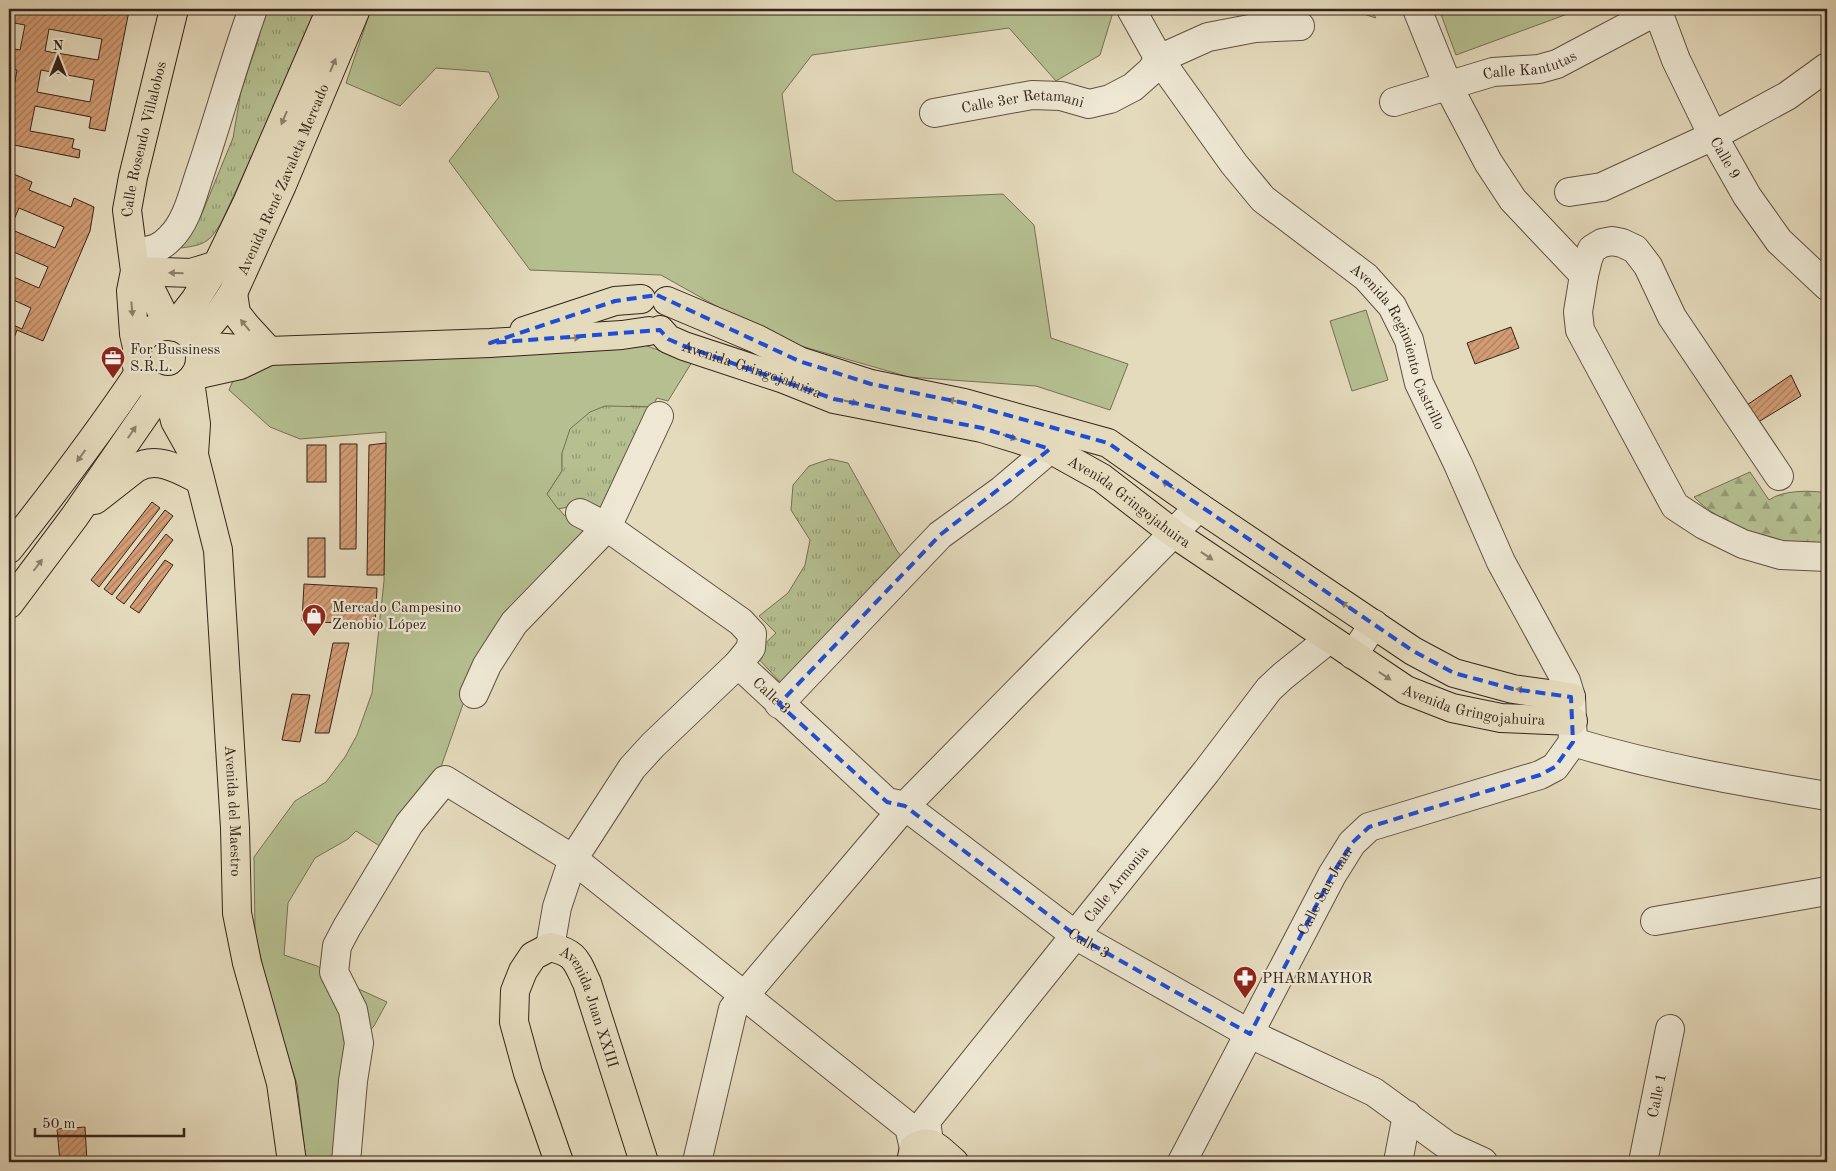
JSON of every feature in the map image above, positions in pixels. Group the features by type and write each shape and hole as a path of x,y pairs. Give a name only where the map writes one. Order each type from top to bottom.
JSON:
{"main road":[{"name":"Calle Rosendo Villalobos","path":"138,360 131,291 134,262 127,210 133,177 174,9"},
{"name":"Avenida René Zavaleta Mercado","path":"184,335 195,300 217,265 247,203 331,9"},
{"name":"Avenida René Zavaleta Mercado","path":"184,335 221,311 233,293 282,184 356,9"},
{"path":"134,262 191,273 217,265"},
{"path":"9,604 75,516 179,384 200,364 184,335 134,262"},
{"path":"233,293 236,313 269,352"},
{"path":"654,300 670,306 671,317 669,322 654,330"},
{"name":"Avenida Gringojahuira","path":"490,343 615,301 654,300 757,339 799,361 871,384 964,403 1058,440 1102,478 1173,533 1406,690 1452,708 1500,718 1572,720"},
{"path":"9,549 62,481 121,400 138,360 141,339 156,328 184,335"},
{"name":"Avenida Gringojahuira","path":"184,335 269,352 490,343 622,335 654,330 684,346 784,379 834,399 982,428 1058,440 1108,443 1199,507 1413,651 1454,673 1513,689 1572,720"},
{"name":"Avenida Gringojahuira","path":"179,384 240,365 269,352"},
{"path":"138,360 152,386 179,384"},
{"name":"Avenida del Maestro","path":"179,384 175,421 197,467 218,550 235,828 237,913 246,963 282,1083 292,1162"},
{"path":"75,516 142,464 154,462 174,467 197,467"},
{"name":"Avenida Juan XXIII","path":"559,1162 528,1074 514,1022 515,990 523,971 533,956 550,947 566,950 576,960 587,983 644,1162"},
{"path":"918,1151 954,1162"}],"street":[{"path":"134,262 159,248 172,237 184,219 253,9"},
{"name":"Avenida Regimiento Castrillo","path":"1131,9 1159,59 1234,164 1263,199 1366,277 1392,306 1409,340 1419,383 1458,464 1500,562 1566,681 1572,720"},
{"path":"1417,9 1448,86 1488,162 1513,200 1584,275"},
{"name":"Calle Kantutas","path":"1394,102 1493,72 1539,69 1557,64 1657,10"},
{"name":"Calle 9","path":"1657,10 1676,60 1713,136 1747,196 1779,241 1827,286"},
{"name":"Calle 3er Retamani","path":"934,113 1032,95 1061,96 1089,104 1110,99 1133,87 1152,71 1159,59 1208,37 1255,28 1300,26"},
{"path":"1569,192 1602,188 1713,136 1787,96 1827,67"},
{"path":"1779,476 1672,317 1648,266 1635,249 1617,242 1602,244 1592,249 1584,275 1578,312 1580,330 1675,506 1704,525 1743,544 1781,555 1827,557"},
{"path":"474,694 487,664 514,623 607,527 659,416"},
{"path":"779,704 940,535 1002,490 1058,440"},
{"path":"697,1162 733,1009 905,806 1199,507"},
{"path":"550,947 557,907 573,859 632,768 653,744 738,664 751,648 752,634 741,622 607,527 580,513"},
{"path":"1353,655 1374,624"},
{"name":"Calle Armonia","path":"918,1151 926,1121 1206,772 1269,689 1329,638"},
{"name":"Calle 3","path":"738,664 887,802 905,806 1075,935 1250,1034 1374,1092 1448,1146 1483,1162"},
{"path":"1572,720 1598,750 1698,773 1827,796"},
{"name":"Calle San Juan","path":"1182,1162 1332,875 1352,843 1369,827 1540,775 1555,767 1572,720"},
{"path":"346,1162 353,1081 359,1043 353,1010 334,972 337,946 410,824 445,780 573,859 909,1127 918,1151"},
{"path":"1655,921 1827,891"},
{"name":"Calle 1","path":"1643,1162 1668,1038"},
{"path":"1398,1162 1406,1115"}],"highlighted area":[{"path":"657,295 799,361 871,384 964,403 1108,443 1413,651 1454,673 1513,689 1571,697 1573,742 1555,767 1540,775 1369,827 1352,843 1332,875 1250,1034 1075,935 905,806 887,802 779,704 940,535 1050,449 982,428 834,399 684,346 668,339 660,330 490,343 615,301"}],"green space":[{"path":"265,9 320,9 222,221 214,234 206,241 201,244 181,248 192,233 203,211 233,138 241,91 258,41"},
{"path":"371,9 1114,9 1100,55 1056,81 1009,28 812,55 782,94 793,172 836,201 1003,194 1034,225 1051,338 1128,364 1110,410 1036,386 909,377 773,338 661,275 530,270 449,161 499,97 489,72 436,68 400,106 346,83"},
{"path":"1348,9 1370,9 1376,18"},
{"path":"1439,9 1581,9 1456,55"},
{"path":"1366,310 1388,380 1352,391 1330,321"},
{"path":"633,341 692,362 668,401 657,398 652,407 631,406 562,453 562,471 547,494 564,515 587,530 548,568 497,634 475,670 435,784 386,850 356,831 348,839 315,858 288,903 284,955 317,966 339,980 387,1002 374,1026 354,1048 338,1162 306,1162 297,1084 269,996 255,932 254,857 295,801 326,782 345,757 357,735 372,693 384,581 386,432 300,439 270,427 229,390 235,376 255,365"},
{"path":"605,406 652,407 603,515 578,505 558,509 547,494 562,471 562,453 570,429 590,412"},
{"path":"830,459 848,463 897,551 905,561 782,684 754,654 776,633 759,616 788,593 805,565 810,540 791,510 793,485 809,466"},
{"path":"1750,472 1769,500 1781,494 1797,492 1813,491 1827,493 1827,549 1800,548 1773,541 1743,529 1716,515 1694,497"}],"building":[{"path":"9,9 72,9 106,15 107,9 129,11 105,131 89,128 91,117 35,106 30,131 74,139 72,148 80,150 79,158 9,144 9,92 13,92 17,70 9,68 9,48 20,50 25,25 9,22","holes":["49,29 102,39 98,60 45,51","41,70 94,80 90,102 37,92"]},
{"path":"9,172 32,182 29,190 71,207 74,198 94,207 90,231 43,341 17,330 11,346 9,345 9,323 22,329 31,308 9,298 9,275 39,288 48,267 9,250","holes":["19,208 64,227 55,248 10,229"]},
{"path":"1511,327 1519,348 1475,364 1467,343"},
{"path":"1791,375 1801,396 1755,424 1744,407"},
{"path":"386,443 384,575 367,575 369,445"},
{"path":"340,444 357,444 356,549 340,549"},
{"path":"307,445 326,445 326,482 307,482"},
{"path":"152,502 160,508 99,587 91,580"},
{"path":"165,510 173,516 112,595 104,589"},
{"path":"166,534 173,540 124,604 116,598"},
{"path":"308,538 325,538 325,577 308,577"},
{"path":"165,560 173,565 139,613 130,607"},
{"path":"304,584 377,588 375,625 302,621"},
{"path":"333,643 349,643 329,733 315,733"},
{"path":"292,694 310,695 300,742 282,740"},
{"path":"85,1127 87,1162 60,1162 57,1129"}],"place":[{"name":"For Bussiness S.R.L.","path":"113,379"},
{"name":"Mercado Campesino Zenobio López","path":"314,637"},
{"name":"PHARMAYHOR","path":"1245,999"}]}
